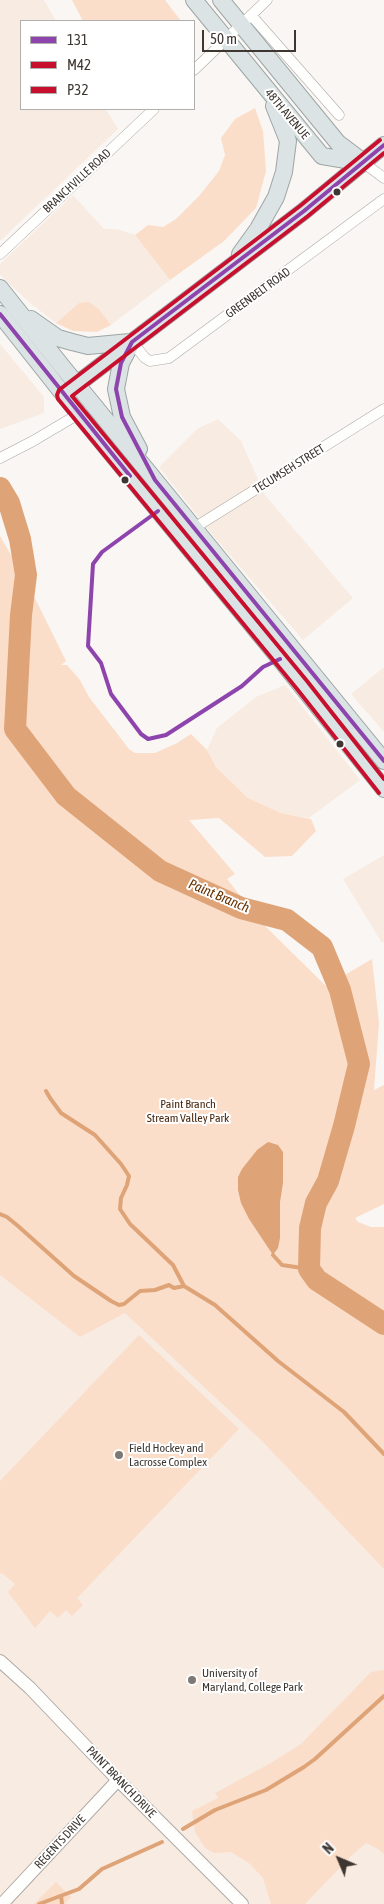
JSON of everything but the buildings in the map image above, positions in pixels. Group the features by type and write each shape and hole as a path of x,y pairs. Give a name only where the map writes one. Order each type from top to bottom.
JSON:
{"main road":[{"name":"48TH AVENUE","path":"194,0 322,156 364,163"},
{"name":"48TH AVENUE","path":"221,0 246,20 338,143 364,163"},
{"path":"232,266 258,229 271,205 284,172 288,141 267,90"},
{"path":"63,395 232,266 364,163 384,145"},
{"path":"0,288 384,761"},
{"path":"18,311 58,338 72,342 88,346 132,342"},
{"path":"0,314 63,395 286,666 384,789"},
{"path":"132,342 122,362 116,389 117,401 122,417 155,480"}],"street":[{"path":"195,69 267,0"},
{"path":"246,20 339,115"},
{"name":"BRANCHVILLE ROAD","path":"0,254 153,110"},
{"name":"48TH AVENUE","path":"364,163 384,178"},
{"name":"GREENBELT ROAD","path":"132,342 144,358 150,361 169,358 384,199"},
{"path":"0,458 33,441 93,404"},
{"name":"TECUMSEH STREET","path":"194,528 384,409"},
{"name":"PAINT BRANCH DRIVE","path":"0,1661 30,1688 118,1780 242,1904"},
{"name":"REGENTS DRIVE","path":"2,1904 118,1780"}],"shaded area":[{"path":"0,0 44,0 55,20 20,20 20,110 107,110 118,129 0,241"},
{"path":"73,195 104,229 117,229 135,235 170,280 111,325 99,309 79,303 56,323 29,302 0,275 0,264"},
{"path":"0,344 44,397 44,413 0,429"},
{"path":"218,419 241,441 265,495 353,598 303,640 215,538 159,467 197,429"},
{"path":"384,667 384,732 351,694"},
{"path":"285,685 360,780 309,818 281,813 248,798 216,767 207,750 217,728 256,697"},
{"path":"384,855 384,942 382,943 343,879"},
{"path":"268,1142 278,1145 283,1152 280,1238 278,1248 273,1255 249,1219 241,1203 238,1190 238,1177 242,1169 257,1150"},
{"name":"University of Maryland, College Park","path":"0,1196 384,1546 384,1904 0,1904"}],"green space":[{"path":"72,0 165,0 180,20 82,20"},
{"path":"255,108 263,131 266,171 256,208 224,241 170,280 135,235 148,225 163,227 176,219 199,196 219,171 225,155 221,138 235,119"},
{"path":"89,302 99,309 111,325 97,332 73,331 56,323 79,303"},
{"name":"Paint Branch Stream Valley Park","path":"0,536 27,582 66,661 61,665 67,665 80,680 89,697 129,749 135,753 155,753 191,734 207,750 216,767 248,798 281,813 311,819 316,831 292,856 265,857 219,818 189,820 235,874 227,879 261,922 326,986 372,959 379,1023 374,1090 384,1085 384,1204 355,1218 358,1222 371,1227 384,1227 384,1569 262,1441 125,1313 80,1337 0,1275"},
{"name":"Field Hockey and Lacrosse Complex","path":"139,1335 239,1429 77,1598 83,1605 72,1616 66,1610 58,1618 50,1611 35,1628 8,1592 15,1584 2,1573 0,1574 0,1481"},
{"path":"384,1670 384,1854 366,1843 305,1904 271,1904 263,1878 250,1864 231,1852 214,1853 205,1848 195,1832 192,1811 218,1798 215,1793 269,1764 301,1744 371,1672"},
{"path":"56,1882 71,1897 65,1904 34,1904"}],"waterway":[{"name":"Paint Branch","path":"0,488 9,503 20,539 26,575 21,615 15,729 66,796 160,871 241,908 287,920 322,947 340,990 359,1064 328,1181 316,1203 310,1228 309,1269 317,1280 384,1324"},
{"path":"46,1091 61,1113 95,1135 121,1164 129,1176 121,1198 120,1209 130,1224 173,1265 184,1286 215,1305 278,1361 344,1412 384,1454"},
{"path":"0,1214 18,1226 74,1276 119,1305 124,1304 140,1291 155,1290 169,1285 174,1288 184,1286"},
{"path":"273,1255 282,1265 309,1269"},
{"path":"183,1829 215,1810 266,1790 304,1767 384,1696"},
{"path":"39,1904 79,1889 102,1869 162,1842"},
{"path":"61,1896 62,1904"}],"transit line":[{"name":"M42","path":"379,793 297,689 58,399 57,395 59,390 300,206 380,140"},
{"name":"131","path":"384,145 304,211 132,342 121,363 116,389 122,417 155,480 384,761"},
{"name":"P32","path":"384,153 308,216 72,396 307,681 384,779"},
{"name":"131","path":"0,314 130,476"},
{"name":"131","path":"158,511 102,552 93,564 88,646 101,663 111,694 141,734 148,739 166,735 242,686 263,667 280,659"}],"place":[{"name":"Field Hockey and Lacrosse Complex","path":"119,1455"},
{"name":"University of Maryland, College Park","path":"192,1680"}]}
